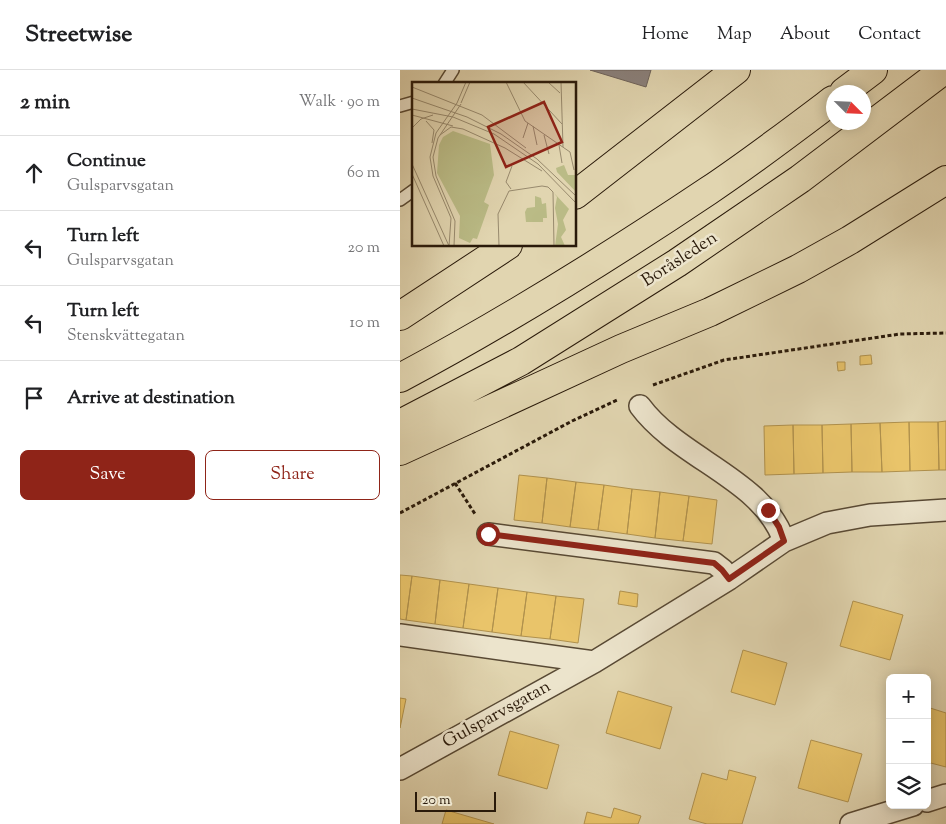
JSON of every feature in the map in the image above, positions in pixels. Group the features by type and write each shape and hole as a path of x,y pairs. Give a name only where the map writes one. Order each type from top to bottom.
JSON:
{"highway":[{"path":"576,194 736,70"},
{"path":"853,85 873,70"},
{"name":"Boråsleden","path":"400,424 521,361 677,263 800,179 944,70"},
{"path":"400,378 450,352 708,191 826,106"},
{"path":"400,451 621,349 710,312 798,269 850,240 946,180"},
{"path":"400,316 506,246"}],"street":[{"path":"640,406 652,422 675,442 737,484 768,510 779,527 784,541"},
{"name":"Gulsparvsgatan","path":"400,769 594,662 729,579 784,541 827,523 870,515 946,510"},
{"path":"488,534 714,563 729,579"},
{"name":"Gulsparvsgatan","path":"400,635 594,662"},
{"path":"931,800 946,795"},
{"path":"850,824 900,809"}],"lane":[{"path":"445,82 453,70"},
{"path":"400,200 412,191"}],"path":[{"path":"456,483 488,534"}],"building: Homes":[{"path":"871,355 872,364 860,365 860,356"},
{"path":"837,362 845,362 845,370 838,371"},
{"path":"946,421 946,470 939,470 938,422"},
{"path":"909,422 938,422 939,470 910,471"},
{"path":"909,422 910,471 882,472 880,423"},
{"path":"880,423 882,472 852,472 851,424"},
{"path":"851,424 852,472 823,473 822,425"},
{"path":"793,425 822,425 823,473 794,474"},
{"path":"793,425 794,474 765,475 764,426"},
{"path":"519,475 547,478 542,523 514,520"},
{"path":"547,478 576,482 570,527 542,523"},
{"path":"576,482 604,485 598,530 570,527"},
{"path":"604,485 632,489 627,534 598,530"},
{"path":"632,489 660,492 655,538 627,534"},
{"path":"660,492 689,496 683,541 655,538"},
{"path":"689,496 717,500 712,544 683,541"},
{"path":"400,575 412,576 406,620 400,619"},
{"path":"412,576 440,580 435,624 406,620"},
{"path":"440,580 469,584 463,628 435,624"},
{"path":"469,584 498,588 492,632 463,628"},
{"path":"498,588 527,592 521,636 492,632"},
{"path":"620,591 638,594 637,607 618,604"},
{"path":"527,592 556,596 550,639 521,636"},
{"path":"556,596 584,599 578,643 550,639"},
{"path":"853,601 903,615 890,660 840,646"},
{"path":"743,650 787,663 775,705 731,692"},
{"path":"618,691 672,707 660,749 606,733"},
{"path":"400,698 406,699 400,728"},
{"path":"931,708 946,713 946,767 931,763"},
{"path":"510,731 559,745 547,789 498,775"},
{"path":"811,740 862,754 848,802 798,788"},
{"path":"729,770 756,777 742,824 707,824 689,819 702,773 727,780"},
{"path":"614,808 641,816 638,824 584,824 587,812 611,818"},
{"path":"446,810 494,824 442,824"}],"building: Industry":[{"path":"590,70 651,70 646,87"}],"route":[{"path":"488,534 714,563 729,579 784,541 779,527 768,510"}]}
